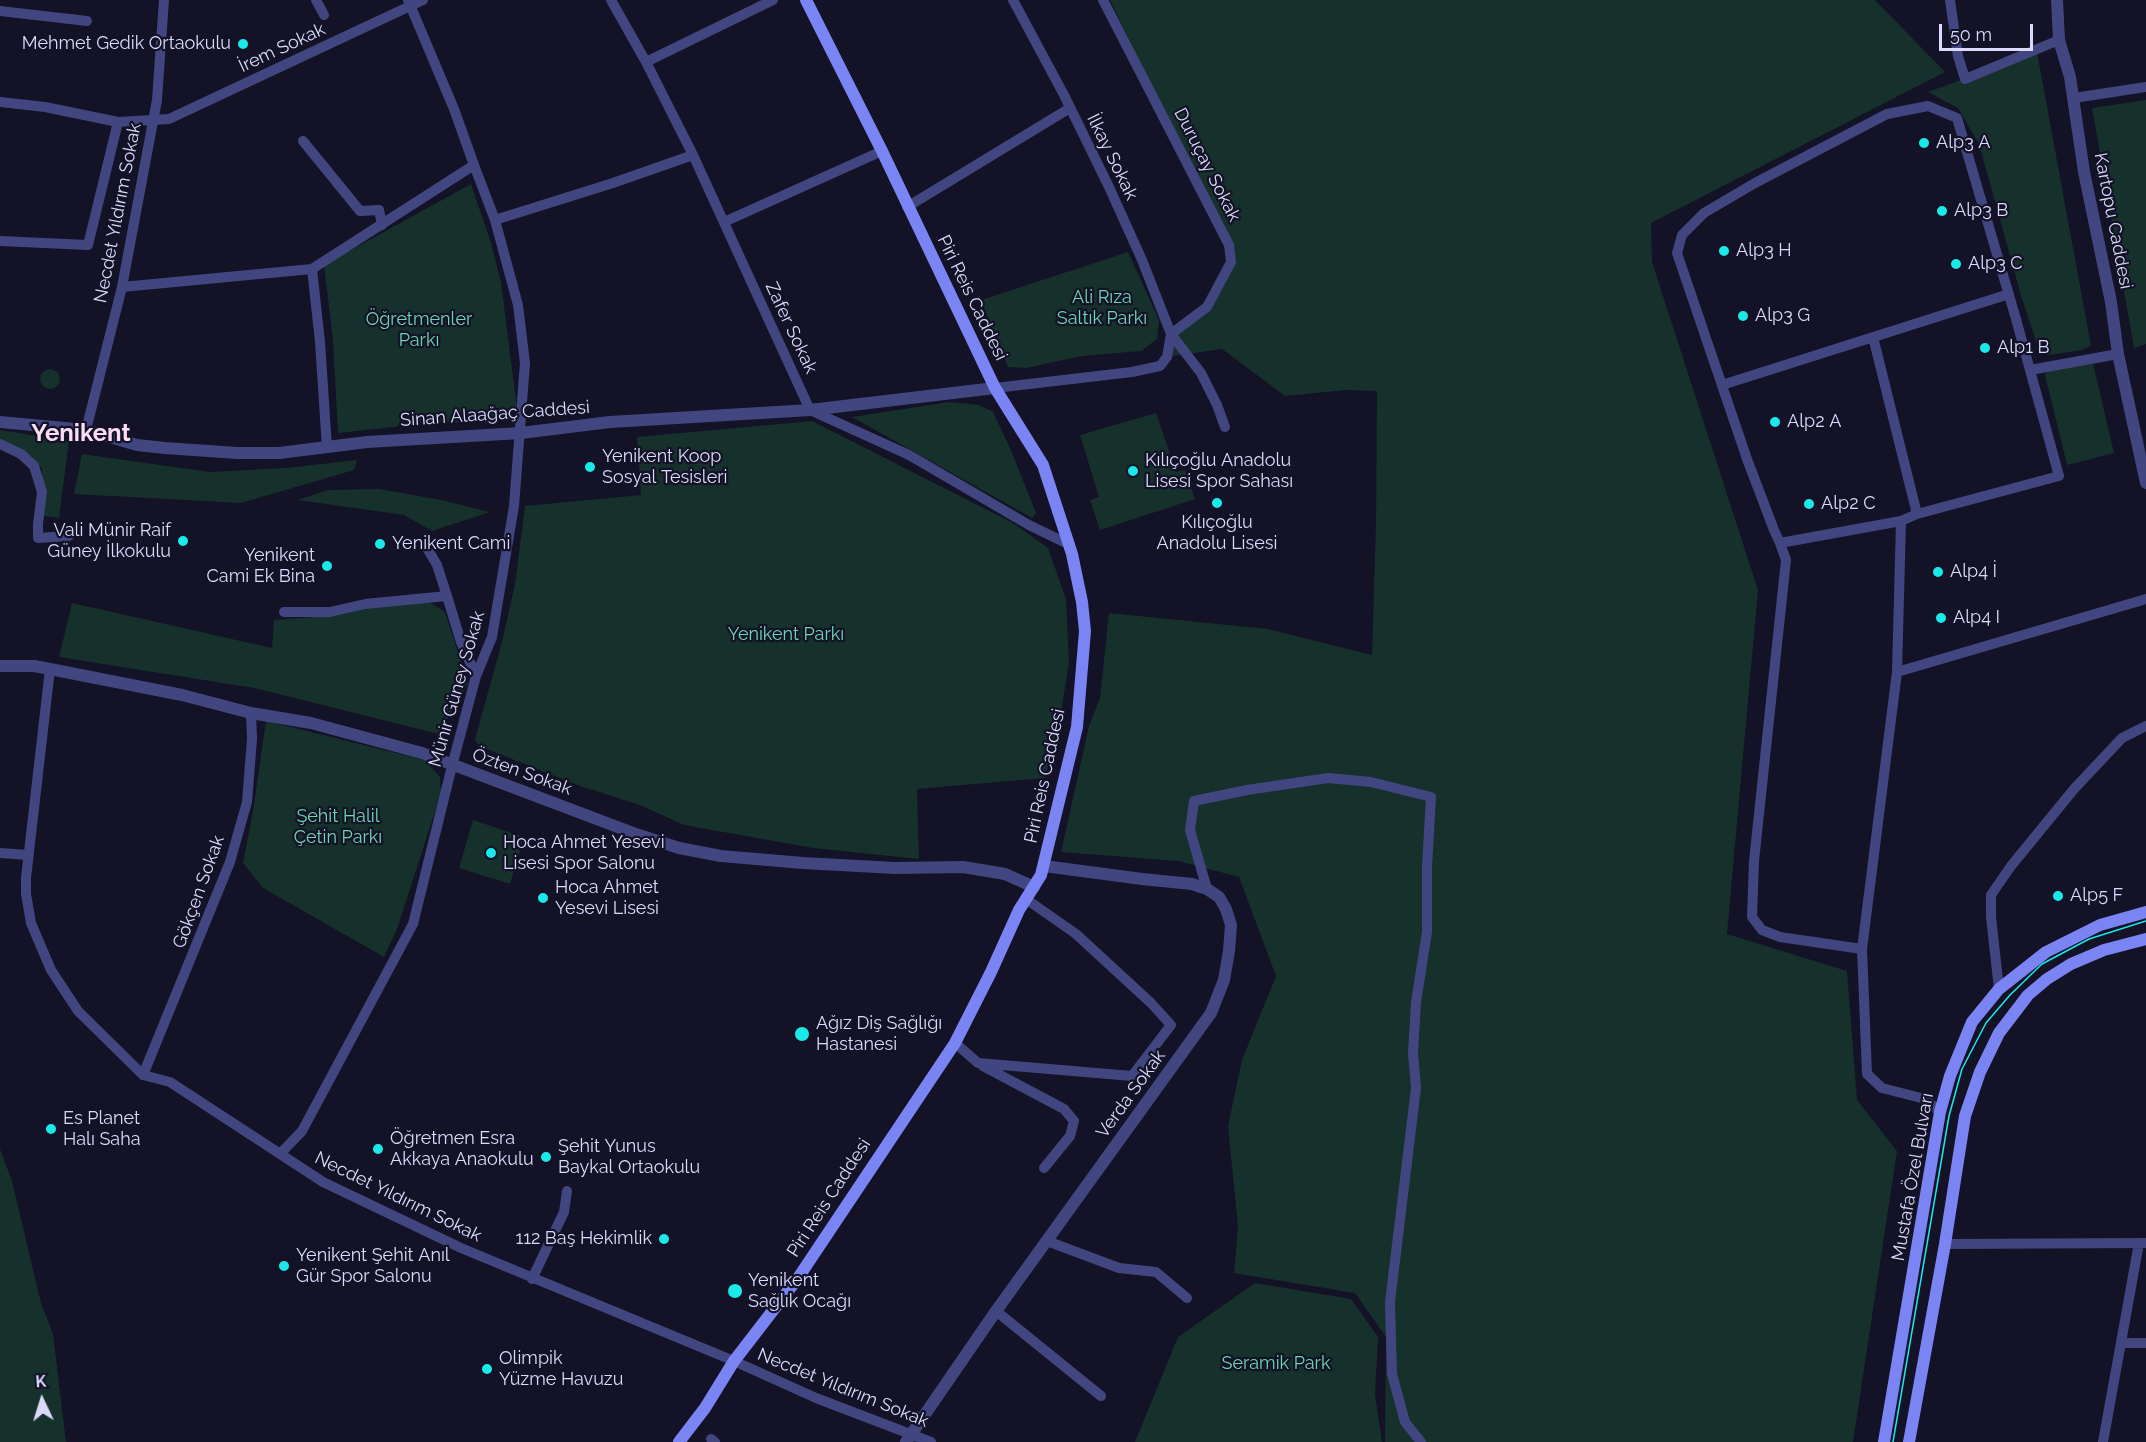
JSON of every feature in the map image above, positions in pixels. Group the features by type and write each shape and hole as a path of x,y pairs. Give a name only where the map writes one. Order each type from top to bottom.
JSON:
{"main road":[{"name":"Piri Reis Caddesi","path":"679,1442 705,1408 734,1361 798,1278 955,1043 1026,899 1041,875 1077,727 1085,631 1082,602 1068,544 1043,465 995,388 882,151 806,0"},
{"name":"Mustafa Özel Bulvarı","path":"1884,1442 1940,1112 1950,1076 1972,1022 1999,989 2046,952 2100,925 2146,912"},
{"path":"1909,1442 1945,1244 1965,1116 1980,1072 1999,1033 2028,995 2071,964 2104,950 2146,939"}],"street":[{"name":"Necdet Yıldırım Sokak","path":"86,430 122,287 157,100 164,0"},
{"path":"316,0 324,15"},
{"name":"İrem Sokak","path":"0,102 45,107 118,122 169,119 410,3 423,0"},
{"name":"Zafer Sokak","path":"611,0 646,62 693,155 810,410"},
{"path":"646,62 773,0"},
{"name":"İlkay Sokak","path":"1012,0 1070,108 1137,249 1171,334 1201,373 1217,405 1224,428"},
{"name":"Duruçay Sokak","path":"1104,0 1229,245 1231,262 1207,307 1171,334"},
{"path":"1950,0 1958,56 1965,79 2059,40"},
{"name":"Kartopu Caddesi","path":"2057,0 2059,40 2070,77 2084,172 2111,302 2118,354 2145,478"},
{"name":"Münir Güney Sokak","path":"280,1154 302,1131 413,924 476,676 492,637 514,506 525,363 518,305 495,220 454,109 410,3"},
{"path":"0,11 87,21"},
{"path":"2074,98 2146,87"},
{"path":"1780,543 1901,521 1917,514 2059,476 1957,118 1928,106 1887,114 1724,201 1704,213 1682,235 1677,253 1747,459 1786,560 1754,861 1752,917 1762,930 1780,937 1862,949"},
{"path":"907,207 1070,108"},
{"path":"0,241 88,245 118,122"},
{"path":"303,141 360,212 379,210 382,225"},
{"path":"724,222 882,151"},
{"path":"495,220 693,155"},
{"path":"122,287 312,269 474,165"},
{"path":"312,269 320,342 327,448"},
{"path":"1722,385 2009,294"},
{"path":"995,388 1132,372 1160,366 1167,357 1171,334"},
{"path":"1873,338 1917,514"},
{"path":"2030,370 2118,354"},
{"name":"Sinan Alaağaç Caddesi","path":"0,422 86,430 137,445 198,451 279,453 378,441 521,433 610,422 810,410 995,388"},
{"path":"810,410 909,455 1029,525 1068,544"},
{"path":"0,444 21,454 34,466 42,492 38,538 69,536"},
{"path":"1901,521 1897,672 1862,949 1867,1074 1882,1088 1925,1099 1940,1112"},
{"path":"427,548 437,565 461,642 476,676"},
{"path":"284,612 330,612 365,604 447,596"},
{"path":"1897,672 2146,599"},
{"name":"Özten Sokak","path":"0,666 34,666 311,723 422,753 636,834 680,848 721,856 803,863 895,868 963,867 1005,874 1034,887"},
{"name":"Necdet Yıldırım Sokak","path":"50,669 28,855 26,894 31,923 51,970 78,1011 143,1075 170,1082 323,1182 461,1248 734,1361 909,1438 931,1442"},
{"name":"Gökçen Sokak","path":"143,1075 230,862 247,802 252,739 251,712"},
{"path":"1999,989 1991,917 1991,895 2011,866 2082,781 2122,738 2146,726"},
{"path":"1207,889 1190,830 1194,801 1247,790 1328,778 1371,782 1431,797 1427,866 1427,932 1416,1002 1413,1053 1416,1088 1390,1302 1392,1374 1405,1422 1421,1442"},
{"path":"0,853 28,855"},
{"path":"1044,866 1192,884 1207,889"},
{"name":"Verda Sokak","path":"909,1438 996,1311 1211,1013 1224,980 1230,951 1231,925 1219,897 1207,889"},
{"path":"978,1063 1132,1076 1171,1025 1076,934 1026,899"},
{"path":"955,1043 978,1063 1064,1109 1074,1121 1070,1136 1044,1168"},
{"path":"532,1279 564,1212 567,1191"},
{"path":"1047,1241 1119,1268 1156,1272 1187,1298"},
{"path":"1945,1244 2142,1243 2103,1442"},
{"path":"996,1311 1101,1396"},
{"path":"2121,1343 2146,1343"}],"green space":[{"path":"1110,0 1875,0 1945,72 1651,223 1652,262 1758,590 1727,934 1847,971 1857,1100 1897,1151 1853,1442 1385,1442 1386,1337 1355,1293 1234,1273 1238,1227 1228,1126 1242,1060 1276,976 1239,877 1178,861 1061,852 1089,726 1100,698 1109,613 1268,629 1372,655 1377,391 1346,390 1285,396 1222,349 1167,357 1171,334 1207,307 1223,279 1229,245"},
{"path":"2037,52 2091,346 2082,350 2048,355 2040,353 2022,299 1979,144 1958,108 1928,92"},
{"path":"2146,100 2146,344 2134,348 2092,108"},
{"name":"Öğretmenler Parkı","path":"471,184 491,243 501,282 517,408 491,422 408,423 394,427 338,433 333,340 324,265"},
{"name":"Ali Rıza Saltık Parkı","path":"1128,252 1159,320 1157,339 1141,351 1082,356 1026,368 1008,367 981,300"},
{"path":"2093,363 2114,453 2067,465 2045,375 2048,370"},
{"path":"46,369 54,369 60,375 60,383 54,389 46,389 40,383 40,375"},
{"path":"949,402 979,405 993,412 1036,513 1032,518 852,417"},
{"name":"Kılıçoğlu Anadolu Lisesi Spor Sahası","path":"1156,413 1176,472 1185,470 1195,499 1100,530 1090,500 1099,497 1080,435"},
{"name":"Yenikent Parkı","path":"812,421 1013,523 1048,548 1066,599 1069,663 1059,724 1045,778 917,789 919,859 813,848 684,825 640,805 580,786 479,746 475,739 502,642 515,584 525,506 641,495 637,437"},
{"path":"0,430 69,441 59,518 44,516 42,468 0,439"},
{"path":"82,454 210,472 286,468 357,460 354,470 241,503 74,494"},
{"path":"379,489 441,500 490,512 432,531 404,515 298,500 328,490"},
{"path":"429,602 445,612 468,683 439,734 254,688 59,657 72,603 272,648 274,620 340,615 366,606"},
{"name":"Şehit Halil Çetin Parkı","path":"266,721 425,760 440,777 441,793 397,929 384,957 263,888 243,863"},
{"name":"Hoca Ahmet Yesevi Lisesi Spor Salonu","path":"473,820 524,837 510,884 459,868"},
{"path":"0,1149 12,1181 41,1303 53,1334 66,1442 0,1442"},
{"name":"Seramik Park","path":"1255,1283 1351,1299 1378,1337 1375,1395 1382,1442 1135,1442 1178,1337"}],"tram line":[{"path":"1893,1442 1949,1116 1962,1069 1986,1023 2010,995 2042,964 2089,939 2146,921"}],"place":[{"name":"Mehmet Gedik Ortaokulu","path":"243,44"},
{"name":"Alp3 A","path":"1924,143"},
{"name":"Alp3 B","path":"1942,211"},
{"name":"Alp3 H","path":"1724,251"},
{"name":"Alp3 C","path":"1956,264"},
{"name":"Alp3 G","path":"1743,316"},
{"name":"Alp1 B","path":"1985,348"},
{"name":"Alp2 A","path":"1775,422"},
{"name":"Yenikent Koop Sosyal Tesisleri","path":"590,467"},
{"name":"Kılıçoğlu Anadolu Lisesi Spor Sahası","path":"1133,471"},
{"name":"Kılıçoğlu Anadolu Lisesi","path":"1217,503"},
{"name":"Alp2 C","path":"1809,504"},
{"name":"Vali Münir Raif Güney İlkokulu","path":"183,541"},
{"name":"Yenikent Cami","path":"380,544"},
{"name":"Yenikent Cami Ek Bina","path":"327,566"},
{"name":"Alp4 İ","path":"1938,572"},
{"name":"Alp4 I","path":"1941,618"},
{"name":"Hoca Ahmet Yesevi Lisesi Spor Salonu","path":"491,853"},
{"name":"Alp5 F","path":"2058,896"},
{"name":"Hoca Ahmet Yesevi Lisesi","path":"543,898"},
{"name":"Ağız Diş Sağlığı Hastanesi","path":"802,1034"},
{"name":"Es Planet Halı Saha","path":"51,1129"},
{"name":"Öğretmen Esra Akkaya Anaokulu","path":"378,1149"},
{"name":"Şehit Yunus Baykal Ortaokulu","path":"546,1157"},
{"name":"112 Baş Hekimlik","path":"664,1239"},
{"name":"Yenikent Şehit Anıl Gür Spor Salonu","path":"284,1266"},
{"name":"Yenikent Sağlık Ocağı","path":"735,1291"},
{"name":"Olimpik Yüzme Havuzu","path":"487,1369"}],"district":[{"name":"Yenikent","path":"81,434"}]}
